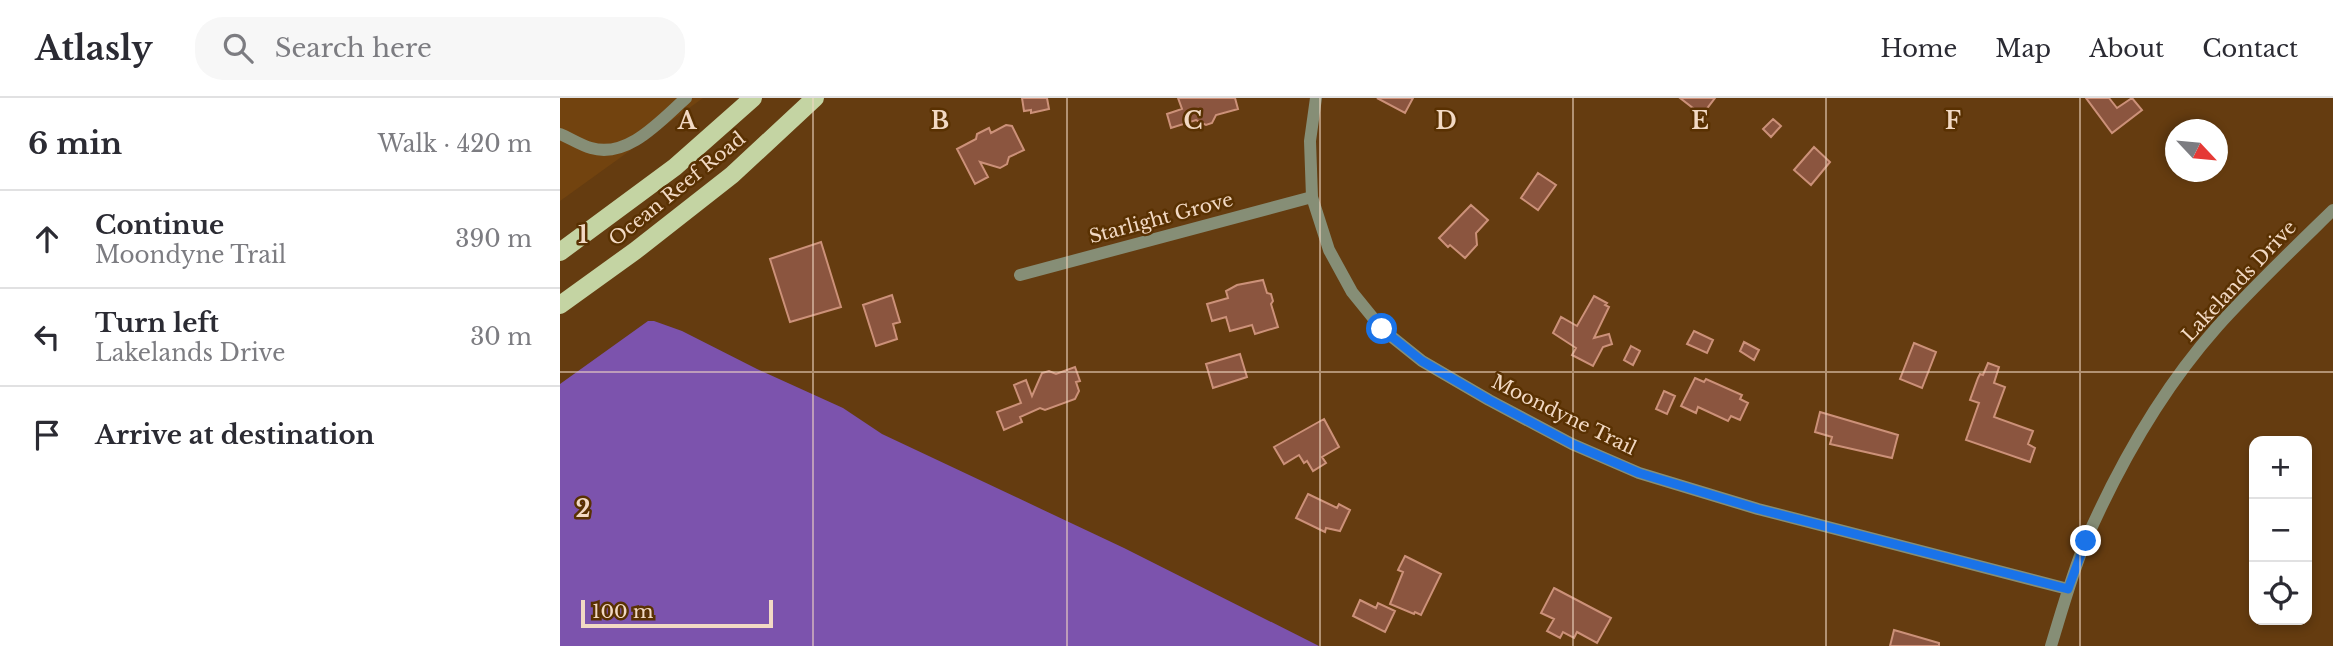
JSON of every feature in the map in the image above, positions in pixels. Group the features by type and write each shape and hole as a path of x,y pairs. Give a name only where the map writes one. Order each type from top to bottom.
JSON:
{"main road":[{"name":"Ocean Reef Road","path":"560,252 675,167 753,98"},
{"name":"Ocean Reef Road","path":"560,304 635,251 732,175 815,98"}],"street":[{"path":"560,134 591,148 607,150 621,147 642,136 686,98"},
{"name":"Moondyne Trail","path":"1316,98 1310,141 1312,197 1335,260 1352,292 1382,329 1422,361 1572,444 1639,473 1744,505 2068,589"},
{"name":"Starlight Grove","path":"1020,275 1312,197"},
{"name":"Lakelands Drive","path":"2051,646 2086,541 2124,462 2166,394 2215,329 2333,209"}],"shaded area":[{"path":"560,98 703,98 560,201"},
{"path":"648,321 682,331 843,408 882,434 1124,548 1319,646 560,646 560,384"}],"building":[{"path":"1022,98 1047,98 1049,109 1031,113 1031,110 1024,111"},
{"path":"1178,98 1235,98 1238,109 1216,115 1212,123 1206,125 1196,120 1171,128 1167,114 1182,109"},
{"path":"1377,98 1413,98 1405,113"},
{"path":"1680,98 1715,98 1702,115"},
{"path":"2086,98 2109,98 2117,108 2132,98 2142,110 2112,133"},
{"path":"1773,119 1781,126 1771,137 1763,129"},
{"path":"1006,125 1012,126 1024,150 1009,157 1007,164 1000,168 980,162 988,177 975,184 957,149 989,128 991,133"},
{"path":"1814,147 1830,162 1811,185 1794,170"},
{"path":"1538,173 1556,185 1538,210 1521,198"},
{"path":"1471,205 1488,220 1476,233 1477,245 1465,258 1439,238"},
{"path":"821,242 841,307 790,322 770,259"},
{"path":"1263,280 1267,293 1271,294 1278,327 1255,334 1252,325 1230,331 1226,317 1212,321 1207,304 1228,298 1226,291 1237,285"},
{"path":"892,295 900,322 893,324 897,339 876,346 863,305"},
{"path":"1594,296 1609,307 1594,338 1609,334 1612,344 1603,347 1593,366 1572,355 1576,348 1553,333 1561,317 1577,326"},
{"path":"1694,331 1713,340 1707,353 1687,344"},
{"path":"1744,342 1759,350 1754,360 1740,351"},
{"path":"1914,343 1936,352 1922,388 1900,379"},
{"path":"1631,346 1640,351 1633,365 1624,360"},
{"path":"1240,354 1247,377 1213,388 1206,364"},
{"path":"1988,363 1999,367 1994,383 2005,387 1994,417 2033,431 2028,444 2035,448 2030,462 1966,440 1979,403 1970,400 1978,378 1980,374 1983,375"},
{"path":"1075,367 1080,381 1076,382 1079,391 1075,399 1045,410 1040,408 1020,417 1022,422 1004,430 997,412 1021,403 1014,385 1026,380 1032,396 1042,373 1049,371 1056,374"},
{"path":"1695,378 1704,382 1706,379 1742,395 1740,399 1748,403 1740,420 1731,416 1728,421 1698,407 1696,413 1681,406"},
{"path":"1664,391 1675,396 1667,414 1656,409"},
{"path":"1820,412 1898,435 1892,458 1830,444 1832,437 1815,432"},
{"path":"1324,419 1339,447 1322,457 1326,463 1313,471 1299,455 1284,464 1274,447"},
{"path":"1308,494 1337,508 1339,504 1350,510 1340,531 1326,528 1325,532 1296,518"},
{"path":"1405,556 1441,574 1421,615 1390,604 1403,572 1398,570"},
{"path":"1554,588 1611,618 1597,643 1577,632 1574,638 1563,632 1560,638 1547,631 1554,619 1541,613"},
{"path":"1360,600 1376,608 1378,603 1395,611 1385,632 1353,616"},
{"path":"1894,630 1939,643 1939,646 1890,646"}],"route":[{"path":"1382,329 1422,361 1572,444 1639,473 1758,509 2068,589 2086,541"}]}
